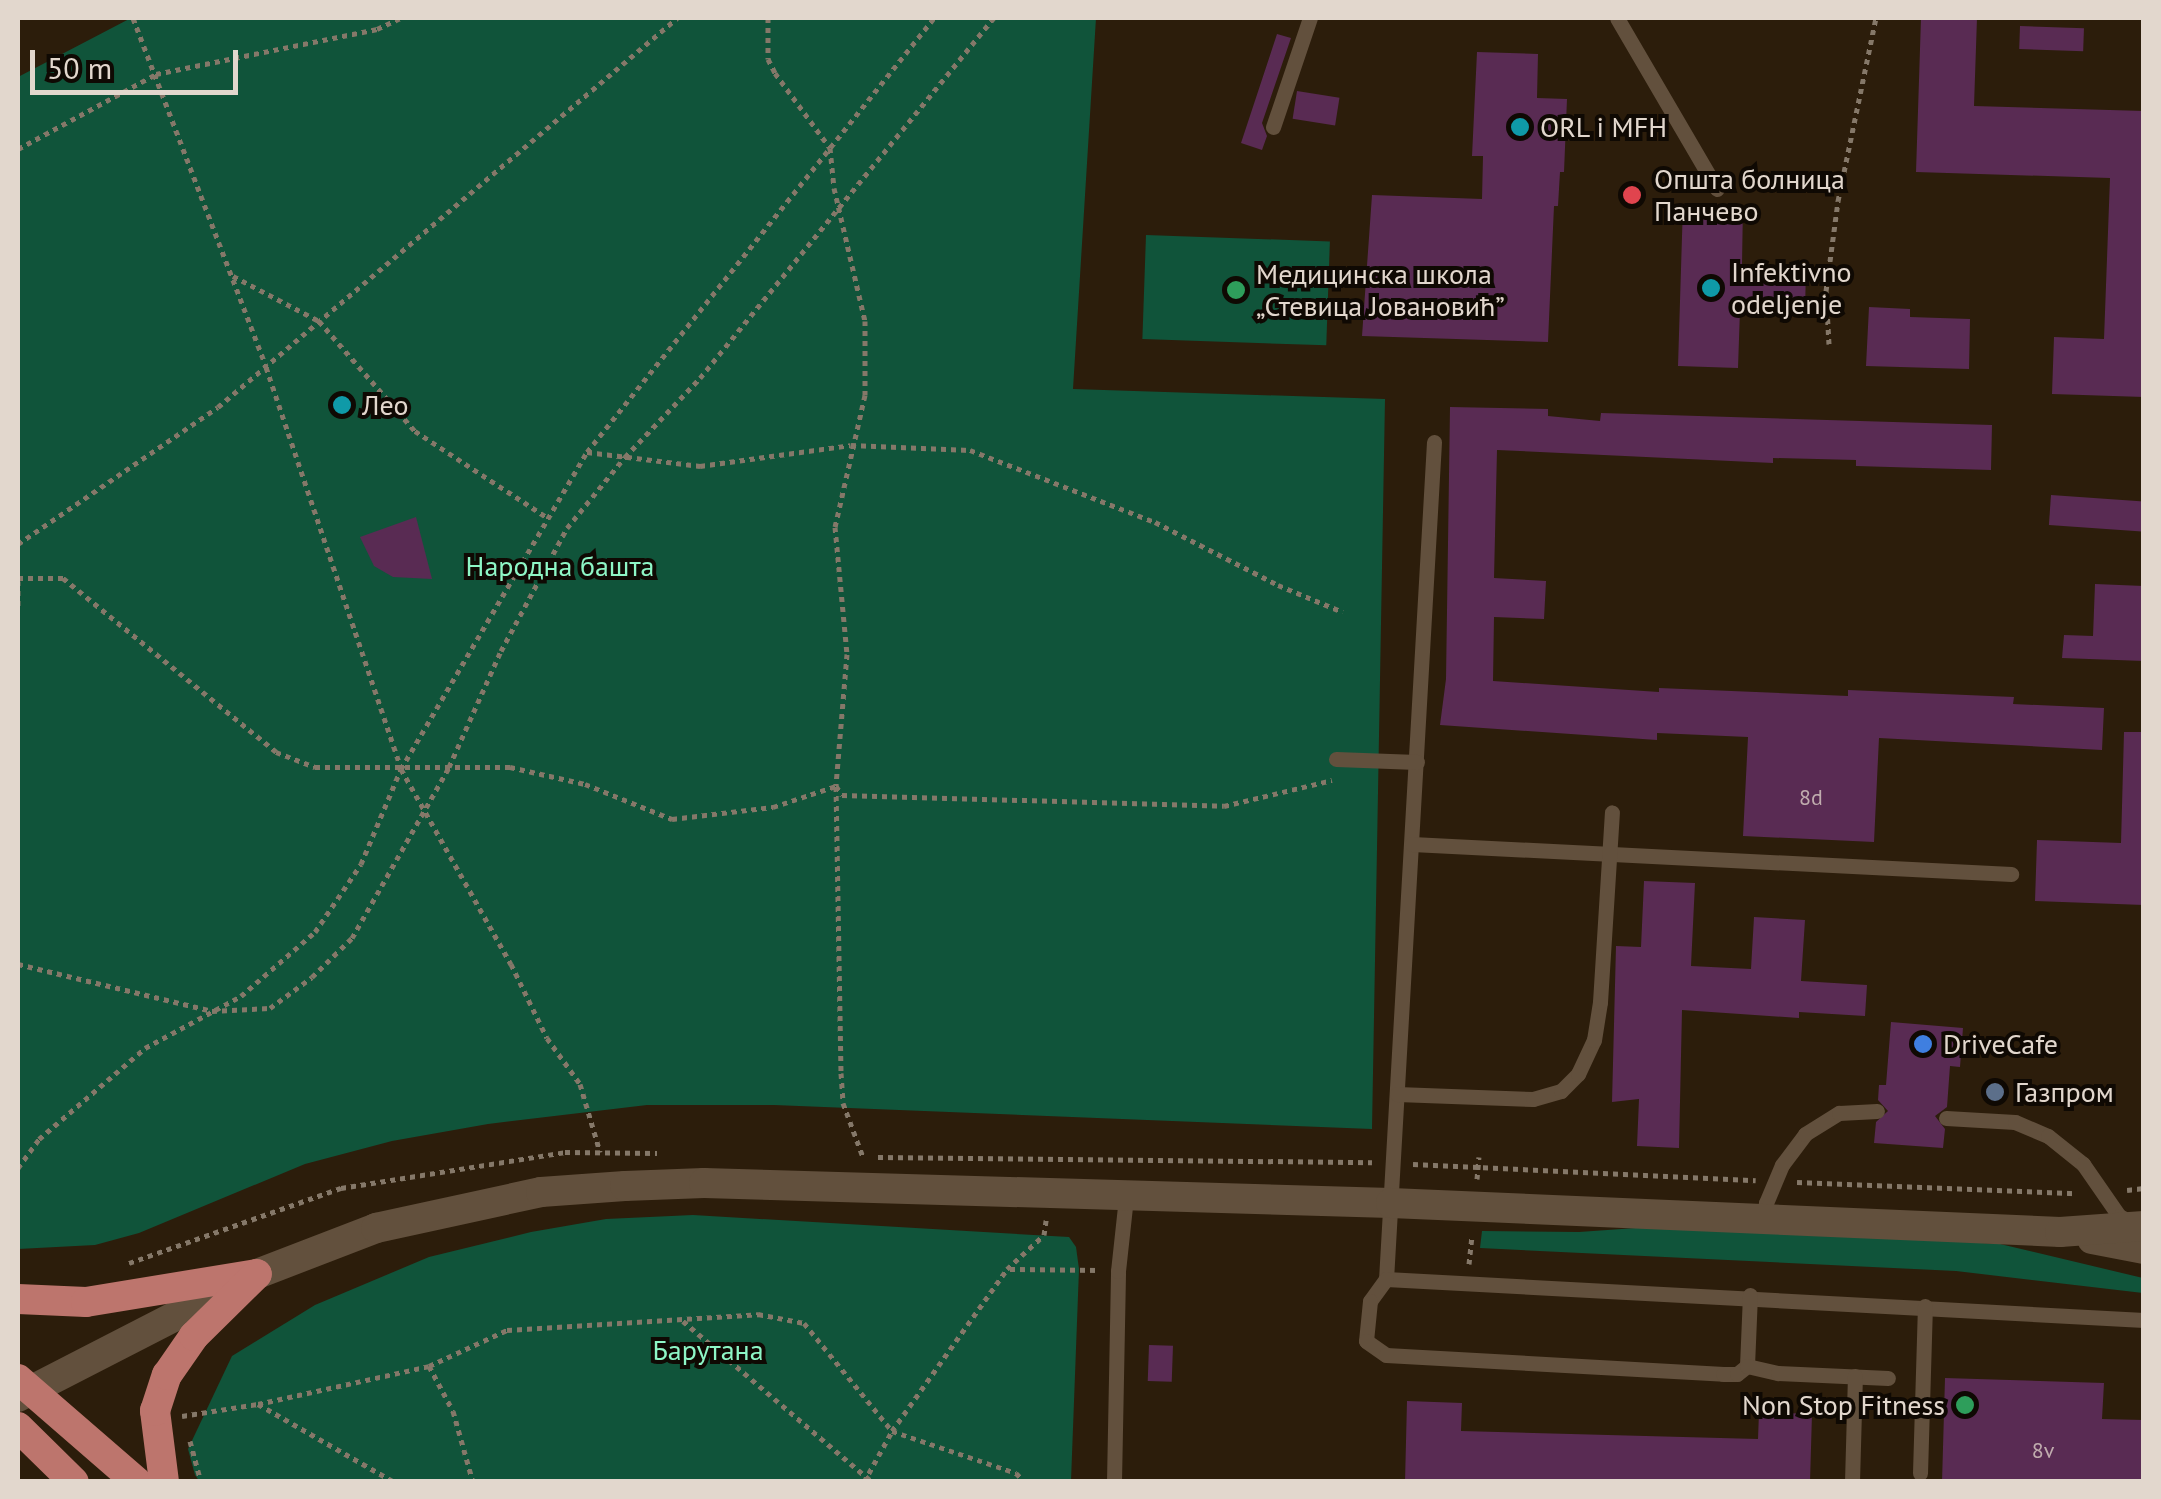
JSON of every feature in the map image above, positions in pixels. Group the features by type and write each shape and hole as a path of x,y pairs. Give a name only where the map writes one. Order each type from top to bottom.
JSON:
{"main road":[{"path":"18,1299 86,1302 257,1274"},
{"path":"164,1482 155,1411 167,1375 194,1336 257,1274"},
{"path":"22,1388 137,1482"},
{"path":"18,1427 74,1482"}],"street":[{"path":"22,1388 257,1274 376,1228 541,1192 704,1183 1765,1216 2060,1232 2143,1231"},
{"path":"2104,1242 2143,1231"},
{"path":"2060,1232 2104,1242 2144,1264"}],"lane":[{"path":"1272,126 1310,18"},
{"path":"1617,18 1717,189"},
{"path":"1434,442 1386,1279 1370,1302 1366,1341 1386,1355 1723,1374 1737,1374 1747,1366 1888,1378"},
{"path":"1336,759 1416,762"},
{"path":"1396,1094 1534,1098 1561,1091 1578,1074 1594,1040 1600,1002 1612,812"},
{"path":"1412,844 2011,874"},
{"path":"1765,1216 1766,1203 1782,1164 1805,1134 1839,1113 1877,1112"},
{"path":"1946,1118 2016,1122 2048,1136 2083,1164 2119,1216 2143,1231"},
{"path":"1114,1482 1118,1271 1126,1197"},
{"path":"1386,1279 1750,1295 2144,1320"},
{"path":"1747,1366 1750,1295"},
{"path":"1920,1473 1925,1306"},
{"path":"1852,1482 1855,1376"}],"path":[{"path":"133,18 266,367 401,768 512,964 546,1038 580,1084 600,1152"},
{"path":"18,149 156,74 377,28 401,18"},
{"path":"18,544 218,407 677,18"},
{"path":"768,18 768,59 830,148 865,321 866,394 851,445 835,527 847,654 836,786 842,1103 863,1157"},
{"path":"18,1168 39,1139 116,1071 169,1032 212,1011 278,968 324,922 361,864 401,768 586,452 934,18"},
{"path":"18,964 212,1011 270,1008 339,951 352,938 449,766 539,578 568,528 625,456 700,378 994,18"},
{"path":"1829,344 1826,291 1838,202 1876,18"},
{"path":"232,276 319,321 415,430 548,518"},
{"path":"586,452 700,466 851,445 985,453 1155,522 1278,585 1343,612"},
{"path":"18,606 18,580 63,578 276,752 315,767 510,767 551,774 672,820 774,807 836,786"},
{"path":"836,786 842,795 1224,806 1335,779"},
{"path":"681,1319 868,1480 892,1431 1008,1269 1044,1235 1050,1195"},
{"path":"1008,1269 1118,1271"},
{"path":"155,1411 187,1417 428,1366 507,1330 758,1314 804,1323 892,1431 1016,1474 1025,1482"},
{"path":"428,1366 453,1411 473,1482"},
{"path":"258,1404 394,1482"},
{"path":"187,1417 202,1482"}],"green space":[{"name":"Народна башта","path":"131,18 1096,18 1073,389 1385,399 1372,1129 774,1105 647,1105 488,1124 392,1141 305,1164 139,1233 95,1245 18,1249 18,77"},
{"name":"Медицинска школа „Стевица Јовановић”","path":"1146,235 1330,241 1326,345 1142,339"},
{"name":"Барутана","path":"693,1215 1069,1237 1076,1247 1079,1269 1071,1481 200,1482 195,1475 188,1449 232,1356 315,1305 429,1257 531,1232 606,1219"},
{"path":"1664,1226 2000,1244 2143,1278 2143,1293 1956,1271 1480,1248 1482,1231 1579,1232"}],"building":[{"path":"1921,18 1977,18 1974,106 2144,111 2144,397 2052,394 2054,337 2104,339 2110,178 1916,172"},
{"path":"2020,26 2084,28 2083,51 2019,49"},
{"path":"1277,34 1291,38 1262,123 1267,136 1262,150 1241,143"},
{"path":"1477,52 1538,54 1537,98 1567,99 1564,172 1560,172 1558,206 1554,206 1548,342 1362,336 1372,195 1482,199 1483,156 1472,156"},
{"path":"1297,91 1339,98 1335,125 1293,119"},
{"name":"Infektivno odeljenje","path":"1683,204 1743,205 1742,265 1806,267 1805,312 1740,310 1738,368 1678,366"},
{"path":"1869,307 1910,309 1910,317 1970,319 1969,369 1866,366"},
{"path":"1450,407 1548,409 1548,416 1600,421 1601,413 1992,425 1991,470 1856,466 1856,460 1773,458 1773,463 1497,450 1494,578 1546,581 1544,619 1494,617 1493,681 1659,692 1659,688 1848,696 1848,690 2014,697 2013,704 2104,708 2102,750 1879,738 1874,842 1743,836 1748,737 1657,733 1657,740 1440,725 1446,679"},
{"path":"2051,495 2144,501 2142,531 2049,525"},
{"path":"416,517 432,579 393,577 374,566 360,537"},
{"path":"2095,584 2144,586 2144,661 2062,658 2064,635 2093,636"},
{"path":"2124,732 2144,732 2144,905 2035,901 2037,840 2121,843"},
{"path":"1644,881 1695,883 1691,966 1751,969 1754,917 1805,920 1801,981 1867,985 1865,1016 1799,1012 1799,1018 1682,1010 1679,1148 1637,1146 1639,1099 1612,1102 1616,946 1641,947"},
{"path":"1891,1022 1963,1028 1960,1067 1950,1066 1947,1107 1935,1116 1945,1129 1943,1148 1874,1143 1876,1122 1888,1111 1878,1100 1879,1085 1886,1085"},
{"path":"1149,1345 1173,1346 1172,1382 1148,1381"},
{"path":"1945,1378 2104,1383 2102,1419 2144,1420 2144,1482 1942,1482"},
{"path":"1407,1401 1462,1403 1461,1431 1758,1439 1759,1412 1812,1414 1810,1482 1405,1482"}],"place":[{"name":"ORL i MFH","path":"1520,127"},
{"name":"Општа болница Панчево","path":"1632,195"},
{"name":"Infektivno odeljenje","path":"1711,288"},
{"name":"Медицинска школа „Стевица Јовановић”","path":"1236,290"},
{"name":"Лео","path":"342,405"},
{"name":"DriveCafe","path":"1923,1044"},
{"name":"Газпром","path":"1995,1092"},
{"name":"Non Stop Fitness","path":"1965,1405"}]}
